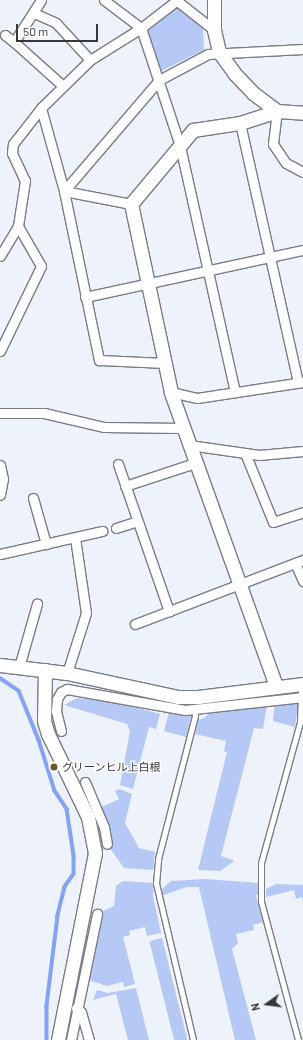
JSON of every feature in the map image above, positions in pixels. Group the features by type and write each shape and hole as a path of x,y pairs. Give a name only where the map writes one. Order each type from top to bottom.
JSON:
{"street":[{"path":"14,42 42,0"},
{"path":"104,0 141,28 159,80 180,146 235,392"},
{"path":"0,256 18,226 25,181 12,153 13,144 41,108 90,60 141,28 176,0 214,30"},
{"path":"214,0 214,30 219,52 234,73 253,93 277,111"},
{"path":"34,13 56,23 90,60"},
{"path":"5,36 14,42 63,86"},
{"path":"64,191 159,80 208,54 219,52 303,49"},
{"path":"41,108 64,191 99,360 166,363"},
{"path":"277,111 273,144 286,163 303,172"},
{"path":"131,204 193,130 240,123 277,111 303,113"},
{"path":"171,392 197,398 301,382 269,257 240,123"},
{"path":"64,191 131,204"},
{"path":"131,204 171,392 182,428 276,686"},
{"path":"0,351 41,266 18,226"},
{"path":"85,297 303,250"},
{"path":"0,413 44,413 104,427 182,428"},
{"path":"189,445 258,456 303,451"},
{"path":"245,453 273,522 303,512"},
{"path":"125,486 195,463"},
{"path":"118,464 169,612"},
{"path":"0,465 3,479 0,495"},
{"path":"33,498 46,544"},
{"path":"116,528 137,521"},
{"path":"0,554 102,531"},
{"path":"67,673 86,613 75,538"},
{"path":"135,624 239,586 299,561 303,581"},
{"path":"19,667 37,604"},
{"path":"0,665 67,673 193,704 276,686 302,690"},
{"path":"45,670 44,722 48,734 88,817 95,853 58,1040"},
{"path":"61,731 56,711 56,698 67,689 166,708 302,690"},
{"path":"86,782 104,827 107,844"},
{"path":"71,1040 76,1008 97,914"},
{"path":"76,1008 81,1012 88,1040"}],"lane":[{"path":"298,1040 262,902 261,863 300,722 302,690"},
{"path":"192,1040 157,894 156,882 158,859 195,716 193,704"}],"shaded area":[{"path":"176,7 203,28 204,50 161,71 145,32"},
{"path":"77,698 115,702 160,714 156,729 149,727 133,789 120,785 130,731 127,724 64,705"},
{"path":"299,700 295,727 273,721 275,702"},
{"path":"267,705 263,729 254,728 221,856 233,860 233,862 220,871 198,870 227,752 224,751 226,741 195,734 198,720 204,718 212,711"},
{"path":"169,712 192,713 186,737 164,731"},
{"path":"119,789 132,794 125,823 139,848 155,852 153,870 124,868 107,844 95,802 99,801 102,807 119,799 115,791"},
{"path":"205,879 259,883 258,895 256,895 263,922 253,925 254,930 236,934 238,943 232,949 256,1040 235,1040 199,887 187,887 161,896 160,891 171,881"},
{"path":"123,881 154,883 153,896 161,933 147,936 145,927 129,931 130,935 123,937 135,984 124,987 123,982 107,986 82,978 97,914 114,906 116,886"},
{"path":"276,884 303,885 303,901 302,897 296,899 294,890 266,897 266,889"},
{"path":"162,938 187,1040 174,1040 149,941"},
{"path":"136,988 149,1040 128,1040 116,994 93,1000 97,990 108,993"}],"waterway":[{"path":"0,678 19,691 39,740 55,791 67,809 74,856 74,874 65,887 58,916 47,1006 47,1040"}],"place":[{"name":"グリーンヒル上白根","path":"54,767"}]}
